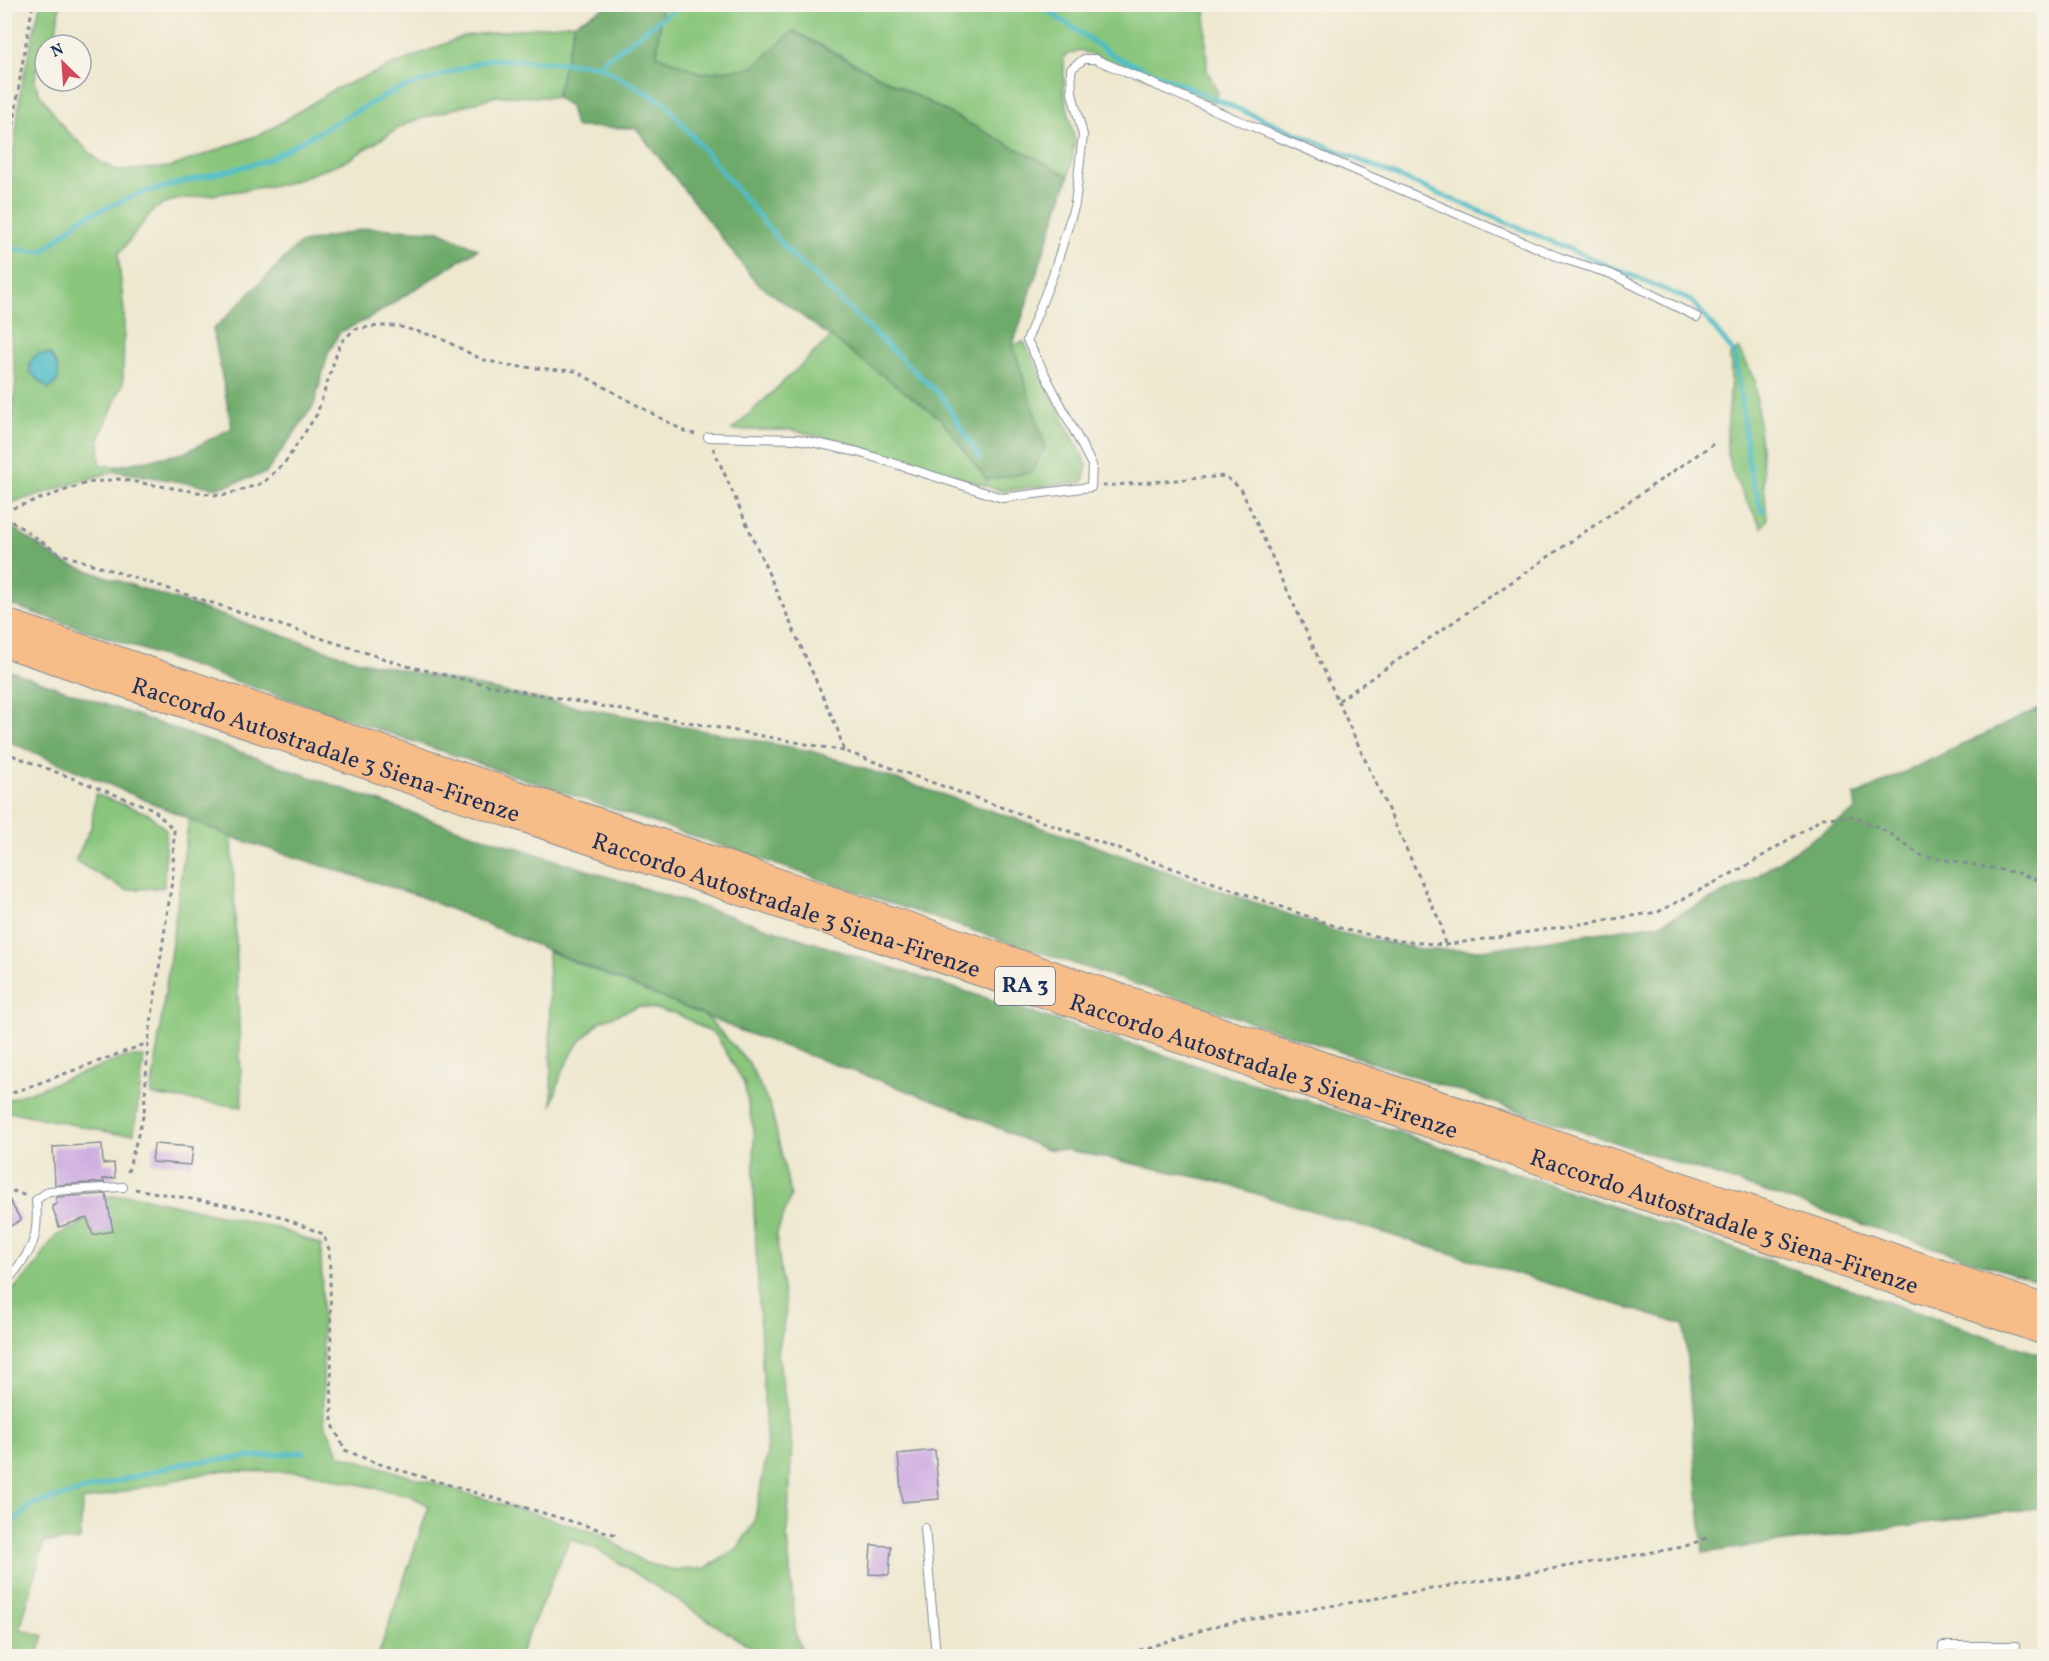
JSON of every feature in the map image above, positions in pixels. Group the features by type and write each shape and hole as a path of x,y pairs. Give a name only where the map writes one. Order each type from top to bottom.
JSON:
{"highway":[{"name":"Raccordo Autostradale 3 Siena-Firenze","path":"4,622 2044,1308"},
{"name":"Raccordo Autostradale 3 Siena-Firenze","path":"4,643 2044,1331"}],"lane":[{"path":"708,437 797,439 858,452 1002,498 1091,487 1092,465 1027,340 1054,272 1075,204 1083,135 1072,93 1071,69 1084,59 1095,59 1561,258 1611,274 1697,317"},
{"path":"4,1285 30,1253 39,1227 36,1200 49,1191 123,1187"},
{"path":"925,1528 936,1656"},
{"path":"1942,1656 1943,1646 2015,1646"}],"path":[{"path":"4,197 33,4"},
{"path":"4,324 11,377 9,405 4,421"},
{"path":"4,511 87,483 117,479 222,496 263,483 286,461 316,414 340,343 355,329 397,326 438,337 481,359 509,366 574,371 684,430 708,437 837,728 844,751"},
{"path":"1338,701 1713,444"},
{"path":"1091,487 1225,476 1241,489 1440,922 1445,945"},
{"path":"4,516 58,553 406,666 489,685 844,751 1347,930 1401,941 1445,945 1658,912 1748,865 1823,818 1854,816 1888,832 1920,855 2018,873 2044,882"},
{"path":"4,752 153,809 174,830 173,874 148,1044 144,1113 123,1187 254,1210 279,1216 323,1234 329,1249 332,1423 345,1450 376,1463 617,1535"},
{"path":"4,1096 148,1044"},
{"path":"4,1196 14,1191 36,1200"},
{"path":"1121,1656 1178,1641 1222,1624 1683,1547 1707,1538"}],"green space":[{"path":"40,5 60,5 56,33 34,33"},
{"path":"609,5 658,5 661,13 657,55 701,73 752,68 793,31 1069,176 1013,345 1045,446 1032,472 987,480 940,418 756,282 636,128 575,127 570,106 556,97 575,23"},
{"path":"658,5 1205,5 1207,70 1218,93 1213,104 1080,50 1064,56 1064,92 1075,142 1069,176 794,31 752,68 701,73 657,56 661,13"},
{"path":"575,23 556,97 496,96 407,123 348,160 285,184 170,201 154,209 118,255 124,311 123,383 99,439 100,465 117,466 114,471 5,505 4,439 12,424 16,380 6,299 6,220 21,87 33,35 33,93 39,93 65,129 99,161 118,171 171,167 266,132 335,89 464,36"},
{"path":"368,228 439,231 478,249 370,318 340,332 328,354 314,405 266,473 218,488 114,471 117,466 184,453 232,428 213,330 299,244"},
{"path":"831,337 940,418 987,480 1045,446 1013,345 1024,342 1087,465 1083,482 1002,491 852,444 793,430 732,430"},
{"path":"1739,348 1755,381 1767,519 1762,528 1735,479 1728,458 1730,356"},
{"path":"5,522 62,562 356,660 537,699 811,751 1064,835 1341,933 1426,950 1482,950 1659,924 1749,881 1856,810 1854,796 2044,706 2044,1284 905,908 5,603"},
{"path":"5,669 446,825 1314,1103 2044,1356 2044,1507 1703,1553 1684,1325 1215,1181 1068,1150 1044,1149 950,1106 741,1031 419,896 234,838 5,740"},
{"path":"95,794 149,814 166,830 164,887 126,890 75,861 92,825"},
{"path":"189,818 232,837 242,1107 151,1095"},
{"path":"548,951 706,1016 749,1063 771,1108 791,1196 776,1235 786,1311 778,1353 792,1445 787,1535 796,1635 804,1656 764,1656 599,1550 570,1539 519,1656 378,1656 429,1506 411,1496 306,1472 215,1471 82,1501 80,1540 44,1542 20,1629 44,1636 37,1656 5,1656 5,1298 34,1268 55,1236 78,1226 97,1197 132,1195 277,1228 321,1245 324,1422 340,1455 601,1534 645,1563 677,1570 706,1568 737,1549 754,1523 767,1454 754,1211 754,1132 744,1083 716,1035 678,1014 639,1006 601,1021 577,1045 561,1074 552,1106"},
{"path":"126,1057 144,1057 134,1133 118,1134 13,1112 5,1114 5,1101"}],"water":[{"path":"37,354 50,354 57,367 57,382 49,389 30,372 30,362"}],"building":[{"path":"102,1144 103,1164 114,1163 115,1178 103,1179 104,1182 55,1185 53,1147"},
{"path":"154,1144 193,1147 191,1165 152,1162"},
{"path":"4,1191 21,1220 4,1230"},
{"path":"106,1194 113,1231 93,1235 87,1218 59,1227 52,1206 57,1204 56,1197"},
{"path":"935,1450 939,1499 902,1502 898,1454"},
{"path":"871,1545 891,1546 889,1575 869,1574"}],"waterway":[{"path":"13,249 42,252 82,218 141,193 265,161 392,92 490,59 598,65 681,4"},
{"path":"812,4 832,7 838,4"},
{"path":"1038,4 1116,57 1692,301 1735,354 1750,472 1762,511"},
{"path":"598,65 665,103 788,251 943,398 980,458"},
{"path":"4,1531 31,1505 184,1463 304,1452"}]}
